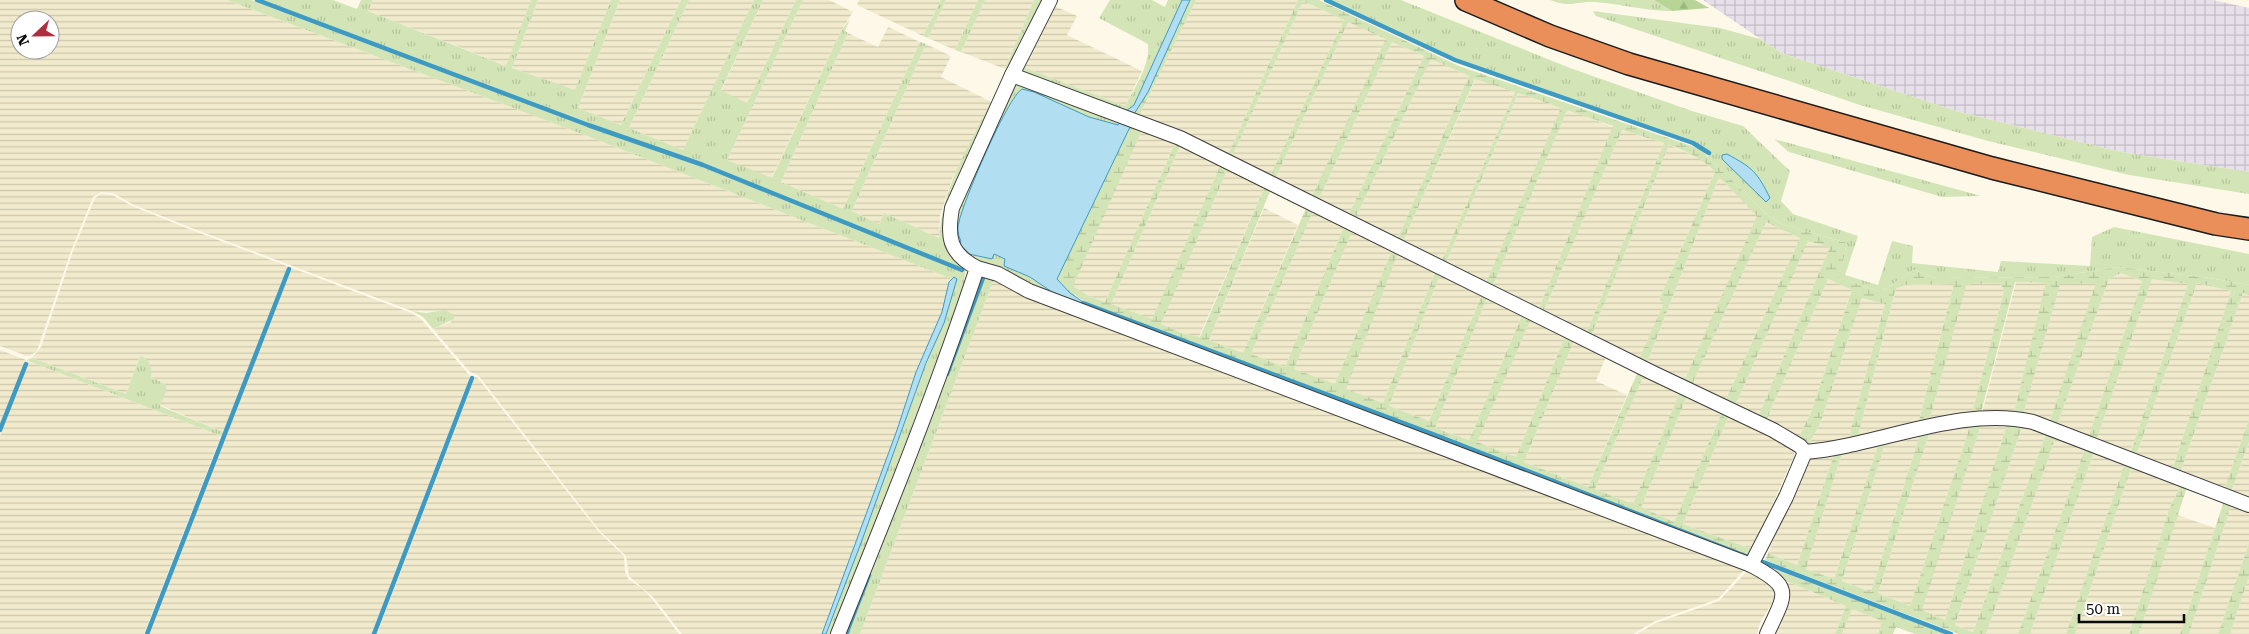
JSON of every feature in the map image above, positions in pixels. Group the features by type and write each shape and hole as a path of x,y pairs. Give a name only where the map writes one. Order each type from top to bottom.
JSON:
{"highway":[{"path":"1466,0 1550,36 1629,64 1858,131 1992,168 2216,224 2249,229"}],"street":[{"path":"1050,0 1012,75 952,208 949,226 950,240 960,257 977,268 998,274 1038,294 1750,565 1777,581 1784,593 1783,601 1767,634"},
{"path":"1012,75 1180,138 1653,373 1773,430 1800,446 1806,452"},
{"path":"838,634 960,321 977,268"},
{"path":"1806,452 1834,449 1959,422 2009,417 2033,422 2249,505"},
{"path":"1750,565 1786,497 1806,452"}],"shaded area":[{"path":"0,0 227,0 582,134 952,279 942,312 916,372 897,430 822,634 682,634 654,598 629,576 626,556 600,531 478,375 470,372 433,329 451,322 451,312 412,311 189,227 132,204 113,193 101,192 93,197 71,251 37,351 27,356 0,346"},
{"path":"373,0 531,0 507,66 368,11"},
{"path":"538,0 611,0 575,91 512,68"},
{"path":"620,0 681,0 621,125 578,108"},
{"path":"689,0 754,0 683,150 629,128"},
{"path":"763,0 796,0 747,103 721,91"},
{"path":"803,0 829,0 853,12 841,31 771,179 727,160"},
{"path":"859,0 941,0 923,36 857,5"},
{"path":"946,0 978,0 955,50 928,38"},
{"path":"985,0 1034,0 1005,69 961,52"},
{"path":"1196,0 1298,0 1227,157 1139,116"},
{"path":"1703,0 2213,0 2249,8 2249,172 2121,152 1956,111 1781,53"},
{"path":"1303,1 1344,20 1269,178 1231,159"},
{"path":"1048,3 1077,16 1067,35 1142,71 1125,106 1026,68 1023,64"},
{"path":"1348,21 1387,39 1310,200 1274,181"},
{"path":"888,27 920,42 843,209 781,182 848,33 878,47"},
{"path":"1392,42 1424,56 1347,218 1317,203"},
{"path":"926,44 951,56 941,77 992,102 952,179 940,216 939,238 884,213 879,224 852,211"},
{"path":"1431,59 1469,76 1396,242 1354,221"},
{"path":"1476,78 1515,92 1441,263 1402,244"},
{"path":"1518,93 1562,108 1485,285 1445,265"},
{"path":"1567,109 1613,127 1538,311 1492,288"},
{"path":"1143,128 1176,141 1105,302 1089,296 1072,286"},
{"path":"1622,130 1664,143 1586,334 1543,313"},
{"path":"1181,144 1221,164 1152,320 1111,304"},
{"path":"1669,145 1698,157 1715,172 1659,300 1665,303 1639,359 1591,336"},
{"path":"1228,168 1265,186 1199,337 1182,333 1160,324"},
{"path":"1719,177 1758,216 1684,381 1647,363"},
{"path":"101,194 112,195 132,206 189,229 411,313 421,319 470,376 372,634 148,634 225,438 221,436 223,432 160,405 165,384 151,377 140,356 126,394 32,358 41,347 73,251 95,198"},
{"path":"1264,208 1298,225 1243,353 1209,340"},
{"path":"1314,209 1345,224 1285,367 1251,354"},
{"path":"1766,222 1800,238 1725,401 1692,385"},
{"path":"1353,229 1393,248 1335,385 1294,369"},
{"path":"1808,240 1830,247 1758,417 1735,406"},
{"path":"1399,251 1436,270 1383,403 1345,389"},
{"path":"1441,272 1483,292 1429,421 1389,406"},
{"path":"2121,273 2142,281 2088,438 2057,426 2109,279"},
{"path":"2152,278 2188,284 2130,454 2096,441"},
{"path":"994,279 1745,569 1718,599 1655,621 1633,634 860,634"},
{"path":"1828,279 1852,290 1811,412 1798,439 1766,421"},
{"path":"2016,282 2047,283 2014,412 1982,413"},
{"path":"2097,282 2049,423 2023,415 2060,283"},
{"path":"2000,283 2004,291 1972,413 1929,422 1965,286 1970,284"},
{"path":"2197,283 2231,291 2172,470 2136,456"},
{"path":"1954,284 1918,424 1858,436 1897,288 1905,285"},
{"path":"2243,293 2249,295 2249,419 2224,490 2180,473"},
{"path":"1488,295 1523,313 1469,440 1435,428"},
{"path":"1862,298 1885,304 1851,428 1850,438 1821,445 1809,444 1820,424"},
{"path":"1532,317 1566,334 1516,457 1476,442"},
{"path":"1575,338 1607,354 1596,381 1627,395 1588,487 1524,462"},
{"path":"0,350 26,360 0,426"},
{"path":"28,361 221,436 144,634 0,634 0,436"},
{"path":"1645,372 1681,389 1633,504 1595,489"},
{"path":"475,377 477,377 599,532 624,556 625,572 629,580 642,588 679,634 377,634"},
{"path":"1689,392 1723,410 1674,522 1641,507"},
{"path":"1730,413 1795,448 1792,460 1771,508 1753,547 1749,548 1683,524"},
{"path":"2008,421 1945,620 1921,610 1982,422"},
{"path":"1971,423 1910,606 1878,593 1930,431"},
{"path":"2023,424 2047,431 1973,632 1955,625"},
{"path":"1920,434 1871,592 1842,581 1886,441"},
{"path":"2057,434 2086,446 2018,634 1986,634"},
{"path":"1879,442 1834,579 1806,569 1843,450"},
{"path":"2249,442 2249,499 2231,492"},
{"path":"2095,449 2126,460 2066,634 2030,634"},
{"path":"1835,451 1797,565 1768,553 1806,458"},
{"path":"2133,463 2182,482 2170,507 2129,634 2075,634"},
{"path":"2232,503 2249,509 2249,543 2218,634 2189,634"},
{"path":"2177,515 2215,528 2180,634 2139,634"},
{"path":"1749,569 1776,589 1772,603 1760,623 1757,634 1637,634 1656,623 1719,601"},
{"path":"2249,576 2249,634 2230,634"},
{"path":"1779,578 1846,606 1835,634 1774,634"},
{"path":"1852,609 1883,621 1878,634 1842,634"}],"green space":[{"path":"227,0 251,0 588,127 702,167 960,271 962,269 703,164 589,124 260,0 333,0 357,9 361,0 373,0 368,11 506,66 531,0 538,0 512,68 575,90 611,0 620,0 578,108 621,125 681,0 689,0 629,128 683,150 754,0 763,0 721,90 747,103 796,0 803,0 727,160 772,178 841,31 850,19 845,31 848,33 781,182 843,209 920,42 926,44 852,211 879,224 884,213 939,238 941,219 951,184 965,151 991,102 994,103 946,217 966,268 963,290 831,634 826,634 957,279 954,277 952,279 582,134"},
{"path":"941,0 946,0 928,38 923,36"},
{"path":"978,0 985,0 961,52 955,50"},
{"path":"1034,0 1042,0 1009,66 1005,69"},
{"path":"1110,0 1152,0 1165,7 1168,0 1182,0 1134,105 1126,111 1021,73 1023,64 1026,68 1125,106 1147,60 1148,44 1099,18"},
{"path":"1190,0 1196,0 1139,116 1134,114 1148,92"},
{"path":"1298,0 1319,0 1459,66 1700,149 1765,213 1781,224 1847,243 1839,278 1881,292 1914,270 1936,278 2054,277 2118,267 2210,278 2249,285 2249,295 2243,293 2180,473 2172,470 2231,291 2197,283 2136,456 2130,454 2188,284 2152,279 2096,441 2088,438 2142,281 2121,273 2109,279 2057,426 2049,423 2096,283 2060,284 2023,415 2014,412 2046,283 2015,282 1981,413 1972,413 2004,291 2000,283 1971,284 1966,286 1929,422 1918,424 1954,284 1905,285 1897,288 1894,295 1858,436 1850,438 1851,428 1885,304 1862,298 1820,424 1809,444 1798,439 1811,412 1852,290 1828,279 1766,421 1758,417 1830,247 1808,241 1735,406 1725,401 1800,238 1766,222 1692,385 1684,381 1757,216 1719,177 1647,363 1639,359 1664,303 1659,300 1715,172 1688,152 1669,145 1591,336 1586,334 1664,143 1622,130 1543,313 1538,311 1613,126 1567,110 1492,288 1485,285 1561,108 1518,93 1445,265 1441,263 1515,92 1475,79 1402,244 1396,242 1469,76 1431,59 1354,221 1347,218 1424,56 1392,42 1317,203 1310,200 1386,39 1348,22 1274,181 1269,178 1344,20 1303,1 1231,159 1227,157"},
{"path":"1328,0 1401,0 1570,68 1692,111 1743,126 1790,171 1781,201 1793,214 1858,236 1845,275 1878,285 1892,241 1913,246 1912,263 1998,272 2001,261 2090,266 2092,237 2114,227 2249,254 2249,285 2210,278 2118,267 2054,277 1936,278 1914,270 1881,292 1838,278 1847,243 1781,224 1765,213 1708,157 1710,152 1700,145 1455,59"},
{"path":"1550,0 1654,0 1672,11 1595,2 1563,4"},
{"path":"1654,0 1695,0 1709,8 1672,11"},
{"path":"1593,11 1720,28 1760,39 1781,53 1956,111 2121,152 2249,172 2249,194 2129,175 1988,141 1860,105 1596,16"},
{"path":"1019,83 1135,125 1130,127 1120,123 1118,125 1089,117 956,248 953,223 1013,84"},
{"path":"1135,125 1143,128 1073,286 1089,296 1105,302 1176,141 1181,144 1111,304 1152,319 1221,164 1228,168 1161,324 1182,333 1200,337 1265,186 1271,189 1209,340 1243,353 1307,206 1314,209 1251,354 1285,367 1345,224 1353,229 1294,369 1335,384 1393,248 1399,251 1346,389 1383,403 1436,270 1441,272 1389,406 1429,421 1483,292 1488,295 1435,428 1469,440 1523,313 1532,317 1477,442 1516,457 1566,334 1575,338 1524,462 1588,487 1639,369 1645,372 1595,489 1633,504 1681,389 1689,392 1641,507 1674,522 1723,410 1730,413 1683,524 1749,548 1746,554 1430,432 1097,308 1070,293 1057,279 1130,127"},
{"path":"1774,139 1981,196 1942,197 1789,152"},
{"path":"964,248 973,255 991,259 993,254 1005,259 1004,266 1030,277 1055,294 1429,434 1669,528 1054,298 990,263 987,267 961,254"},
{"path":"986,276 994,279 860,634 848,634"},
{"path":"446,310 454,315 454,319 433,329 423,317 412,311 426,313"},
{"path":"140,356 150,364 151,377 165,384 167,389 160,406 223,432 221,436 26,360 32,358 126,394"},
{"path":"2249,419 2249,442 2231,492 2224,490"},
{"path":"2008,421 2023,424 1955,625 1973,632 2047,431 2057,434 1986,634 1959,634 1765,560 1768,553 1797,565 1835,451 1843,450 1806,569 1834,579 1879,442 1886,441 1842,581 1871,592 1920,434 1930,431 1878,593 1910,606 1971,423 1982,422 1922,610 1945,620"},
{"path":"2086,446 2095,449 2030,634 2018,634"},
{"path":"2126,460 2133,463 2075,634 2066,634"},
{"path":"1786,477 1772,513 1749,555 1746,554 1749,548 1753,547"},
{"path":"2182,482 2188,484 2139,634 2129,634 2170,507"},
{"path":"2224,501 2232,503 2189,634 2180,634"},
{"path":"2249,543 2249,576 2230,634 2218,634"},
{"path":"1758,560 1763,565 1947,634 1915,634 1896,627 1893,634 1878,634 1882,621 1852,609 1842,634 1835,634 1846,606 1765,571"}],"water":[{"path":"1182,0 1190,0 1148,92 1134,114 1126,111 1134,105"},
{"path":"1022,89 1034,92 1089,117 1118,125 1120,123 1130,127 1057,279 1070,293 1083,302 1082,304 1055,294 1030,277 1004,266 1005,259 994,254 992,259 969,254 964,249 961,254 956,248 961,241 958,227 962,211 977,174 1006,111 1015,96"},
{"path":"1727,154 1749,167 1758,176 1770,198 1766,202 1722,159 1722,155"},
{"path":"954,277 957,279 944,323 926,363 826,634 822,634 897,430 916,372 942,312 949,282"}],"waterway":[{"path":"257,0 588,125 703,165 962,270"},
{"path":"1326,0 1455,60 1693,143 1709,153"},
{"path":"147,634 289,269"},
{"path":"947,374 983,278"},
{"path":"1083,303 1430,433 1748,557"},
{"path":"0,430 26,364"},
{"path":"374,634 472,378"},
{"path":"1763,562 1951,634"},
{"path":"846,634 869,575"}]}
